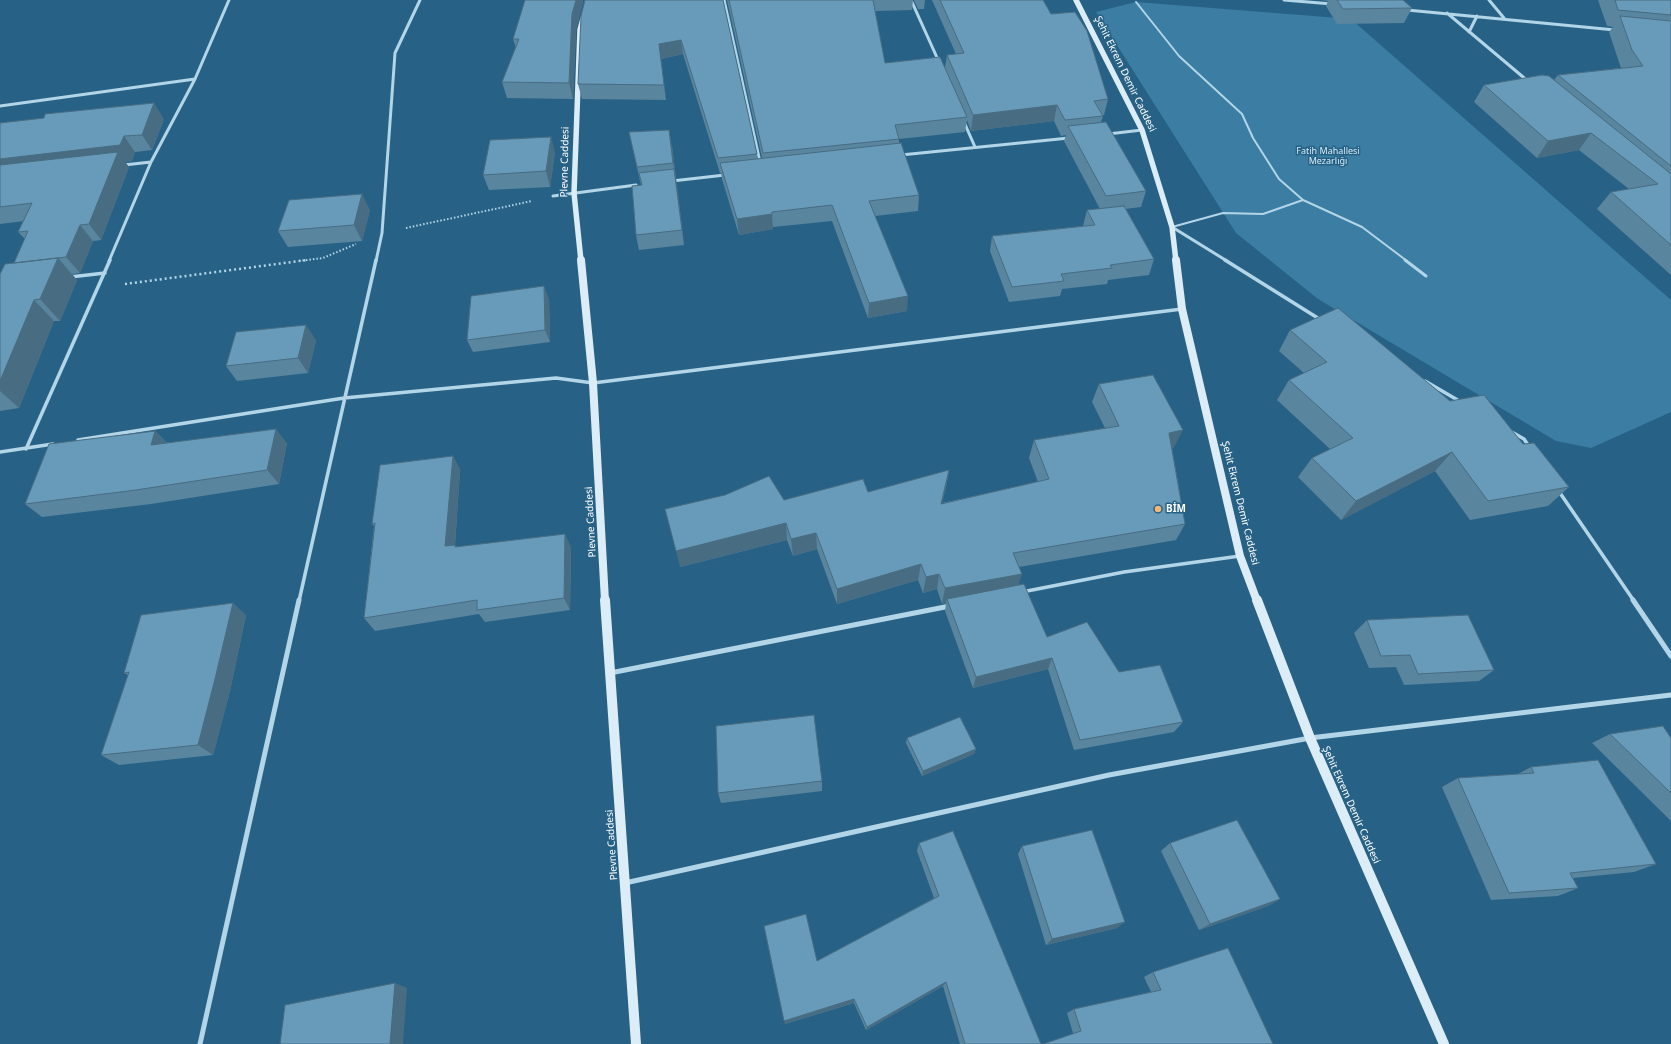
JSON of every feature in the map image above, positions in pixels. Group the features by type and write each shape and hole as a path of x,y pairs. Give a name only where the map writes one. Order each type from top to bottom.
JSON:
{"street":[{"path":"26,449 97,290 151,162 195,79 229,0"},
{"path":"200,1044 382,233 395,53 420,0"},
{"name":"Plevne Caddesi","path":"588,0 580,30 574,193 593,383 609,673 636,1044"},
{"path":"724,0 760,163"},
{"path":"911,0 939,63"},
{"name":"Şehit Ekrem Demir Caddesi","path":"1076,0 1142,130 1172,227 1182,310 1240,556 1310,738 1444,1044"},
{"path":"1284,0 1338,4"},
{"path":"1489,0 1504,18"},
{"path":"1400,9 1504,18 1618,31"},
{"path":"1446,13 1530,83"},
{"path":"1469,32 1477,16"},
{"path":"0,106 195,79"},
{"path":"963,119 975,147"},
{"path":"1103,134 1142,130"},
{"path":"896,156 1071,138"},
{"path":"119,166 151,162"},
{"path":"668,182 731,174"},
{"path":"553,196 644,184"},
{"path":"1172,227 1325,322"},
{"path":"68,277 104,273"},
{"path":"72,441 344,398 556,378 593,383 1182,310"},
{"path":"1421,378 1462,403"},
{"path":"1504,427 1524,439 1533,452"},
{"path":"0,452 57,444"},
{"path":"1555,485 1671,656"},
{"path":"1015,593 1124,572 1240,556"},
{"path":"609,673 952,606"},
{"path":"625,883 1109,775 1310,738 1671,695"}],"lane":[{"path":"1136,2 1178,56 1242,114 1253,138 1279,179 1303,200 1362,227 1426,276"},
{"path":"1172,227 1223,213 1263,214 1303,200"}],"path":[{"path":"97,290 133,283 323,258 382,233 553,196"}],"green space":[{"name":"Fatih Mahallesi Mezarlığı","path":"1136,2 1351,19 1671,300 1671,412 1591,448 1556,441 1318,299 1236,233 1096,12"}],"building":[{"path":"525,0 576,0 572,14 569,83 502,82 519,39 513,39"},
{"path":"585,0 723,0 757,154 718,158 681,40 659,44 664,85 578,84 581,16"},
{"path":"729,0 873,0 885,63 940,57 967,117 895,125 899,139 763,153"},
{"path":"940,0 1043,0 1051,14 1075,12 1087,31 1108,99 1094,101 1103,116 1065,120 1057,105 973,115 947,55 964,53"},
{"path":"1337,0 1403,0 1412,8 1343,9"},
{"path":"1615,0 1671,0 1671,15 1618,10"},
{"path":"1620,16 1671,21 1671,166 1558,75 1643,66 1632,50"},
{"path":"1542,75 1549,76 1671,174 1671,245 1611,192 1658,184 1591,133 1548,141 1484,85"},
{"path":"154,103 142,135 124,136 120,145 0,159 0,123 44,118 45,114"},
{"path":"1106,122 1146,191 1106,196 1068,126"},
{"path":"669,130 673,163 637,167 629,132"},
{"path":"551,137 546,171 483,175 490,140"},
{"path":"901,143 919,195 869,201 908,296 869,303 832,205 772,212 772,214 737,219 720,163"},
{"path":"118,152 89,224 80,225 66,257 14,263 28,231 18,232 32,203 0,207 0,165"},
{"path":"674,169 682,230 636,235 632,186 642,185 639,173"},
{"path":"362,194 354,225 278,231 289,200"},
{"path":"1124,206 1154,259 1110,265 1112,268 1061,274 1064,281 1012,287 992,236 1095,225 1087,210"},
{"path":"58,258 40,299 34,300 0,381 0,274 5,264"},
{"path":"544,286 545,330 467,340 471,296"},
{"path":"1338,308 1450,401 1484,395 1523,444 1534,443 1569,487 1488,501 1452,452 1356,501 1312,458 1353,438 1289,380 1327,362 1290,330"},
{"path":"306,325 298,358 226,366 236,332"},
{"path":"1153,375 1183,430 1169,433 1185,524 1013,553 1022,574 945,588 939,574 926,577 921,564 837,589 816,533 791,539 786,523 676,551 665,509 725,495 769,476 784,500 863,479 868,492 949,470 941,504 1049,479 1034,440 1119,426 1099,384"},
{"path":"276,429 267,470 136,490 25,504 49,444 155,431 151,445"},
{"path":"453,456 445,546 455,545 455,547 565,534 564,598 477,610 477,600 364,618 375,523 372,524 380,465"},
{"path":"1024,584 1047,637 1087,622 1119,672 1160,665 1183,722 1080,740 1052,658 976,677 947,599"},
{"path":"233,603 198,745 101,755 129,672 124,673 141,615"},
{"path":"1468,615 1494,670 1418,674 1410,655 1381,656 1367,620"},
{"path":"814,715 822,781 718,793 716,726"},
{"path":"960,717 976,749 923,771 907,738"},
{"path":"1663,726 1671,738 1671,793 1610,734"},
{"path":"1598,760 1656,864 1570,873 1578,888 1509,893 1458,778 1534,773 1531,767"},
{"path":"1237,820 1280,899 1210,924 1170,843"},
{"path":"1092,830 1125,922 1052,939 1022,846"},
{"path":"953,831 1041,1044 965,1044 946,982 867,1027 854,999 784,1021 764,926 806,914 817,961 939,896 919,843"},
{"path":"1228,948 1273,1044 1043,1044 1081,1031 1074,1009 1161,990 1153,972"},
{"path":"395,983 390,1044 280,1044 285,1005"}],"place":[{"name":"BİM","path":"1158,509"}]}
